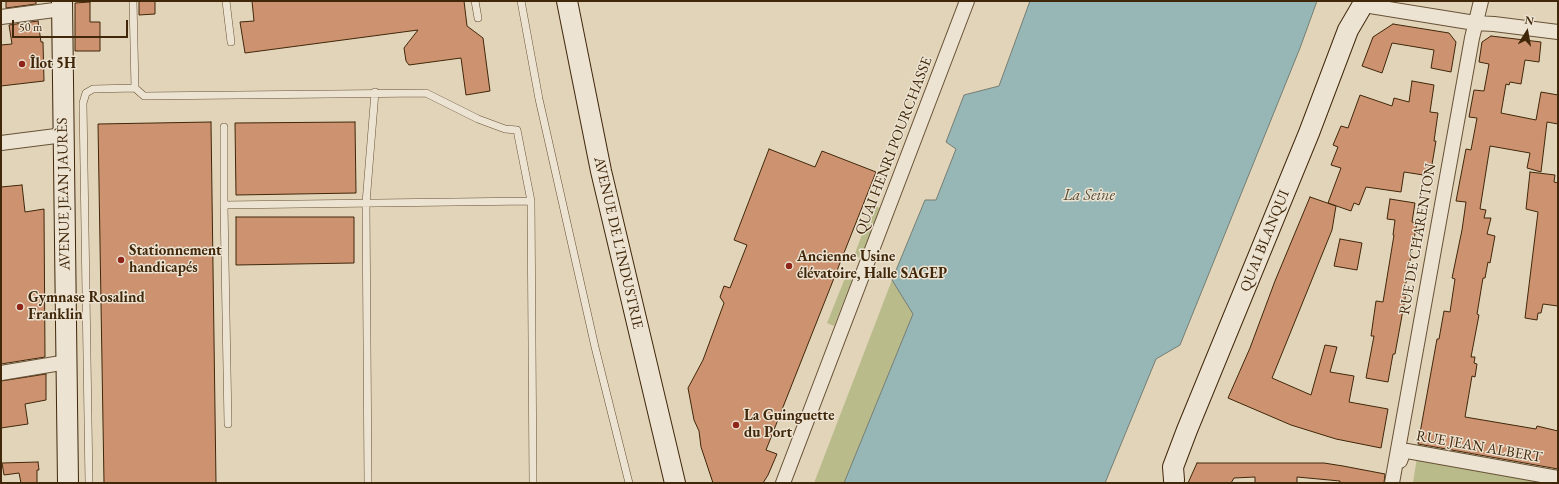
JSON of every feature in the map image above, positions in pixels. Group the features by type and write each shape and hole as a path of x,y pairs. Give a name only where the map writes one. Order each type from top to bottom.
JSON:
{"main road":[{"name":"AVENUE DE L'INDUSTRIE","path":"567,1 603,178 675,483"},
{"name":"QUAI BLANQUI","path":"1173,482 1173,467 1187,430 1309,132 1348,30 1365,3"},
{"name":"AVENUE JEAN JAURÈS","path":"62,5 68,483"}],"street":[{"name":"QUAI HENRI POURCHASSE","path":"784,483 967,1"},
{"name":"RUE DE CHARENTON","path":"1392,483 1475,23 1481,1"},
{"path":"1365,3 1475,23 1558,32"},
{"path":"1,17 62,5"},
{"path":"1,143 64,135"},
{"path":"1,373 67,362"},
{"name":"RUE JEAN ALBERT","path":"1400,461 1403,453 1407,452 1558,478"}],"lane":[{"path":"133,1 135,88"},
{"path":"226,1 231,42"},
{"path":"475,1 478,18"},
{"path":"521,1 539,99 595,347 629,483"},
{"path":"89,483 83,103 86,93 93,89 135,88 144,96 375,92 426,93 478,119 505,129 517,130 532,201 533,483"},
{"path":"368,483 366,203 375,92"},
{"path":"224,127 228,424"},
{"path":"224,205 532,201"}],"green space":[{"path":"873,205 880,208 861,258 854,256"},
{"path":"845,278 852,280 834,326 827,323"},
{"path":"892,280 913,314 844,483 814,483"},
{"path":"1417,457 1558,483 1413,483"}],"water":[{"name":"La Seine","path":"1030,1 1317,1 1300,48 1180,345 1156,359 1105,483 844,483 913,314 892,280 925,200 936,200 956,149 946,142 964,95 999,86"}],"building":[{"path":"6,1 36,1 36,4 6,8"},
{"path":"139,1 155,1 155,14 139,15"},
{"path":"252,1 464,1 467,26 483,38 490,91 466,95 461,58 409,65 406,61 404,48 418,30 245,53 240,22 254,21"},
{"path":"90,2 90,22 100,22 100,51 75,51 75,3"},
{"name":"Îlot 5H","path":"38,21 41,42 43,42 44,81 1,86 1,45 12,44 9,25"},
{"path":"1393,24 1449,33 1456,42 1451,72 1431,68 1434,50 1392,43 1382,73 1362,66 1373,37"},
{"path":"1491,36 1541,42 1539,62 1525,60 1521,84 1510,82 1509,85 1506,84 1501,113 1536,120 1541,92 1558,95 1558,124 1547,122 1541,172 1527,168 1530,153 1490,146 1480,209 1486,210 1484,218 1491,218 1487,234 1495,236 1490,263 1488,262 1485,278 1483,278 1477,314 1479,315 1471,357 1475,357 1474,363 1477,364 1475,377 1472,376 1465,417 1536,429 1537,426 1558,431 1558,469 1418,444 1437,339 1439,339 1444,311 1450,312 1455,279 1452,278 1466,202 1456,201 1466,149 1471,150 1477,118 1469,117 1474,90 1484,91 1489,64 1479,62 1482,42"},
{"path":"1412,81 1434,85 1430,112 1438,113 1434,141 1436,141 1430,176 1404,172 1401,192 1366,187 1359,205 1354,203 1351,211 1328,203 1341,168 1331,165 1338,147 1333,145 1341,126 1348,128 1360,95 1392,106 1394,98 1409,102"},
{"path":"211,122 216,483 104,483 98,124"},
{"path":"355,122 356,193 236,195 235,123"},
{"name":"Ancienne Usine élévatoire, Halle SAGEP","path":"769,149 815,167 822,151 876,172 766,450 777,454 768,475 763,483 713,483 701,447 699,431 694,420 688,388 703,360 724,303 720,297 724,286 730,288 747,245 734,240"},
{"path":"1530,172 1555,175 1554,182 1558,183 1558,306 1543,304 1541,313 1538,313 1537,320 1525,318 1538,212 1526,209"},
{"path":"22,185 25,212 44,209 45,357 1,364 1,187"},
{"path":"1310,197 1336,206 1332,230 1272,378 1311,395 1325,345 1337,347 1330,372 1354,376 1349,402 1388,409 1381,448 1336,439 1291,425 1228,398 1250,348 1275,281"},
{"path":"1390,199 1415,203 1412,222 1417,223 1395,354 1393,354 1388,382 1366,378 1374,336 1371,336 1376,301 1383,302 1394,235 1395,220 1387,219"},
{"path":"236,217 354,217 354,263 236,265"},
{"path":"1340,239 1362,243 1357,270 1334,266"},
{"path":"46,374 46,400 25,404 28,424 1,428 1,381"},
{"path":"38,462 39,470 37,470 37,483 21,483 19,473 4,475 2,463"},
{"path":"1197,463 1324,463 1385,474 1384,483 1340,483 1340,481 1297,477 1297,483 1255,483 1255,477 1234,478 1231,483 1188,483"}],"place":[{"name":"Îlot 5H","path":"22,64"},
{"name":"Stationnement handicapés","path":"121,260"},
{"name":"Ancienne Usine élévatoire, Halle SAGEP","path":"789,266"},
{"name":"Gymnase Rosalind Franklin","path":"20,307"},
{"name":"La Guinguette du Port","path":"736,425"}]}
